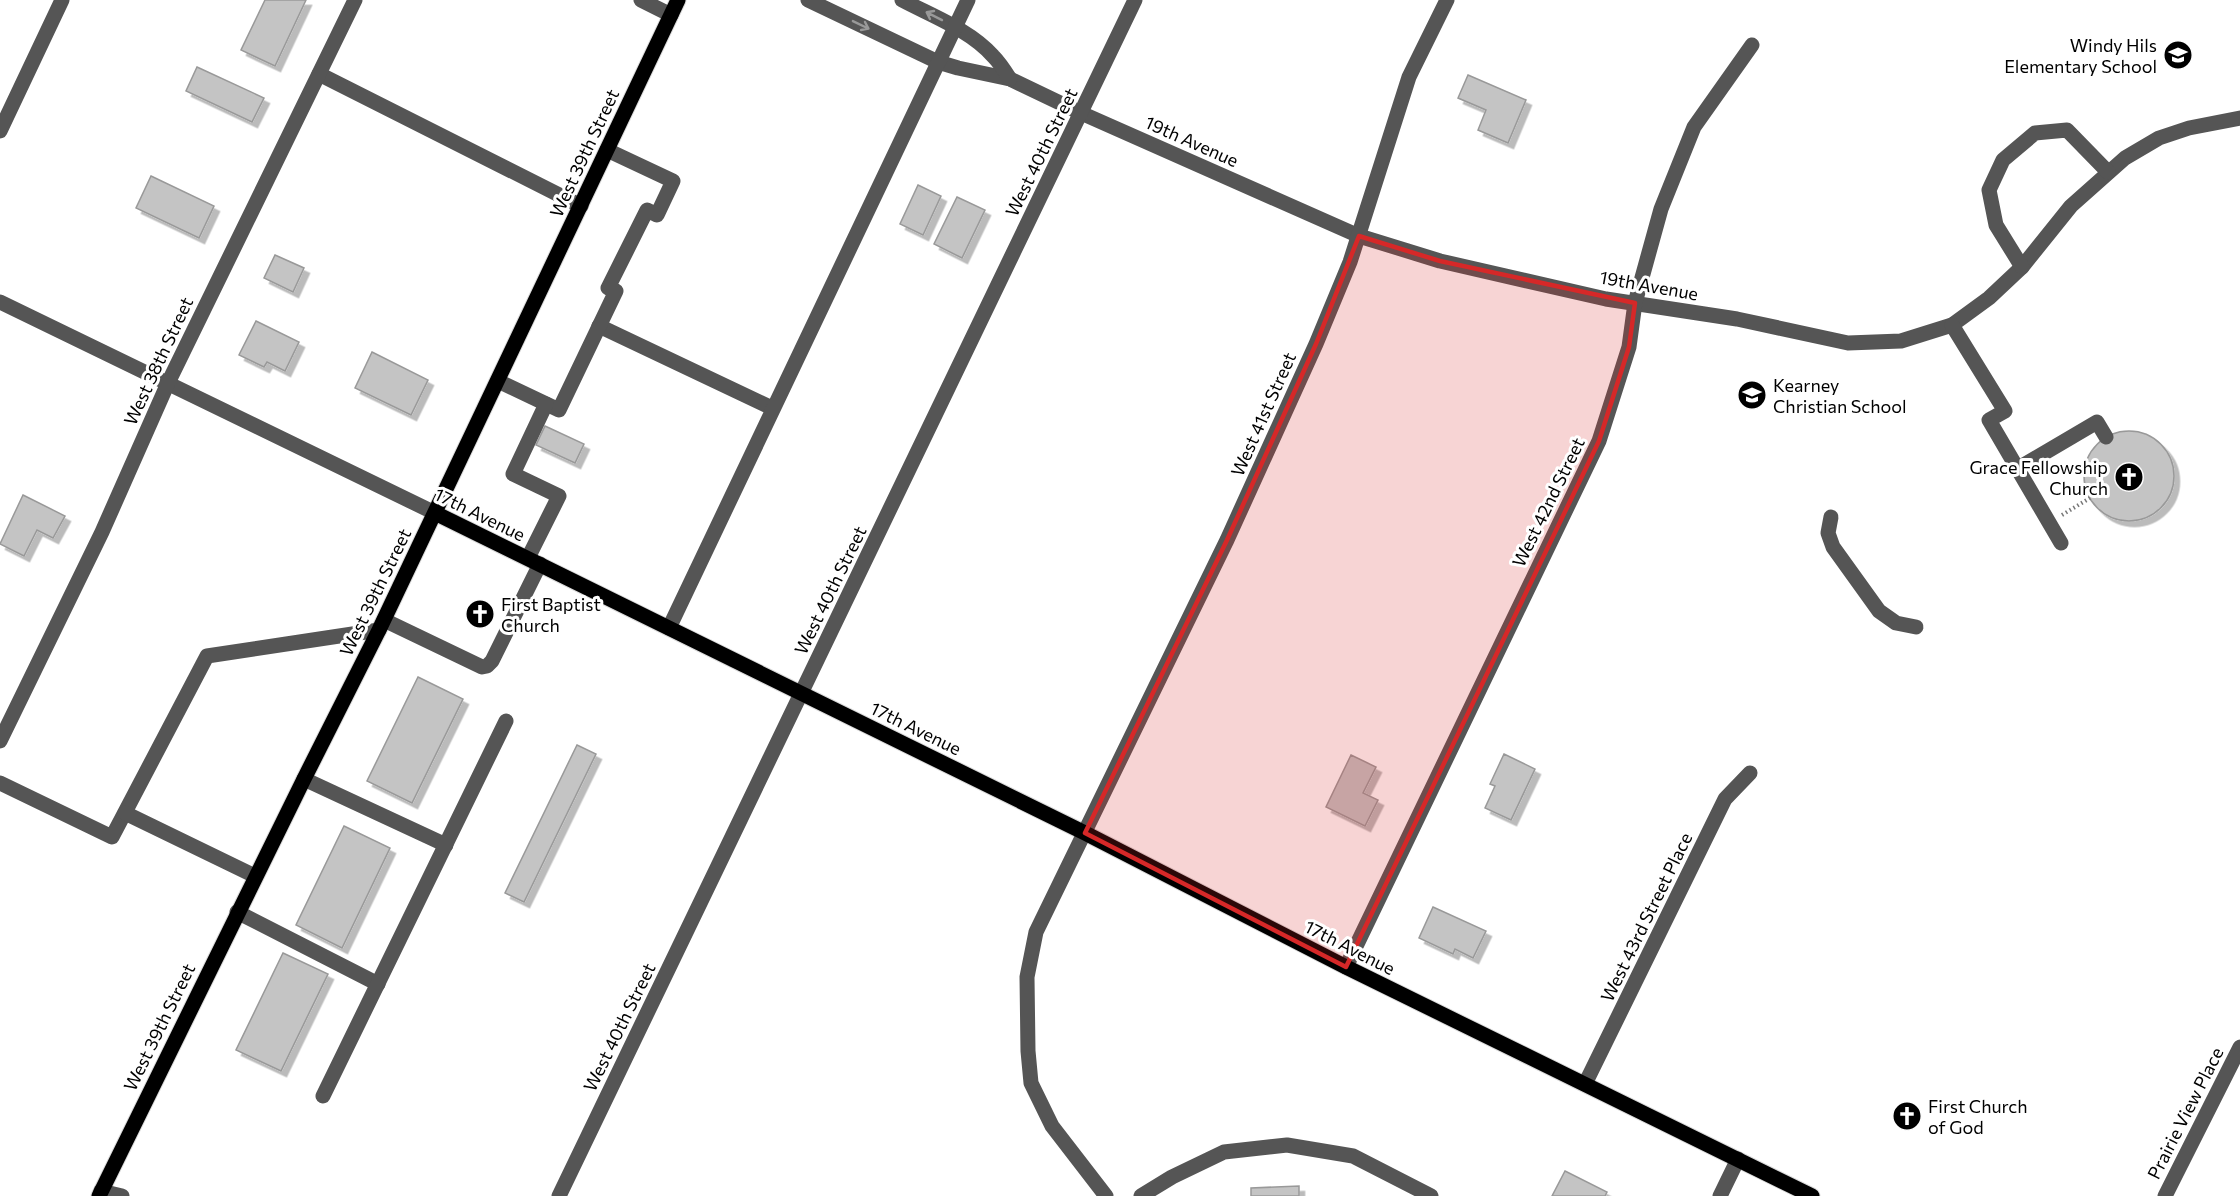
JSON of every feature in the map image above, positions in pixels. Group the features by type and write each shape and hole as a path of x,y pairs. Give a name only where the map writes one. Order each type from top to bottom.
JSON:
{"main road":[{"name":"West 39th Street","path":"102,1194 237,912 382,625 678,0"},
{"name":"17th Avenue","path":"435,513 1085,833 1346,967 1812,1196"}],"street":[{"path":"0,131 62,0"},
{"name":"West 38th Street","path":"0,741 102,532 168,383 355,0"},
{"path":"641,0 671,15"},
{"name":"19th Avenue","path":"808,0 938,62 1010,79 1081,113 1359,236 1440,261 1606,299 1737,319 1848,343 1901,341 1952,325 1989,298 2022,267 2071,206 2125,158 2159,138 2188,128 2240,118"},
{"name":"19th Avenue","path":"902,0 979,42 993,55 1010,79"},
{"path":"669,628 968,0"},
{"name":"West 40th Street","path":"559,1196 1135,0"},
{"name":"West 41st Street","path":"1106,1196 1052,1126 1030,1083 1027,977 1036,932 1227,540 1316,344 1350,262 1409,76 1447,0"},
{"name":"West 42nd Street","path":"1346,967 1599,441 1629,347 1635,303 1660,209 1694,127 1752,45"},
{"path":"319,74 581,206"},
{"path":"2022,267 1996,225 1992,210 1989,190 2003,160 2035,133 2067,130 2108,172"},
{"path":"498,381 559,410 616,291 608,288 647,210 657,215 673,181 608,150"},
{"name":"17th Avenue","path":"0,302 435,513"},
{"path":"1952,325 2006,411 1989,420 2061,543"},
{"path":"599,326 772,408"},
{"path":"0,783 112,837 207,656 382,625 482,667 487,666 492,661 559,496 513,474 546,404"},
{"path":"2017,469 2097,422 2106,437"},
{"path":"1831,517 1828,533 1833,547 1879,611 1896,623 1916,627"},
{"path":"323,1096 506,721"},
{"name":"West 43rd Street Place","path":"1585,1084 1725,799 1750,772"},
{"path":"303,779 446,845"},
{"path":"125,813 255,876"},
{"path":"237,912 378,984"},
{"name":"Prairie View Place","path":"2166,1196 2240,1047"},
{"path":"1140,1196 1172,1177 1224,1152 1287,1145 1353,1156 1431,1196"},
{"path":"1720,1196 1738,1159"},
{"path":"102,1194 122,1196"}],"path":[{"path":"2049,523 2090,498"}],"highlighted area":[{"path":"1359,236 1440,261 1635,303 1629,347 1599,441 1346,967 1085,833 1227,540 1316,344"}],"building":[{"path":"265,0 306,0 275,66 241,50"},
{"path":"197,67 264,98 252,122 186,91"},
{"path":"1468,75 1526,100 1508,143 1478,130 1486,110 1458,98"},
{"path":"151,176 214,206 199,238 136,208"},
{"path":"918,185 941,196 923,235 900,224"},
{"path":"957,197 985,210 962,258 934,244"},
{"path":"275,255 304,268 293,292 264,278"},
{"path":"256,321 299,342 285,371 267,362 264,367 239,355"},
{"path":"372,352 428,380 411,415 355,388"},
{"path":"545,426 584,444 575,463 536,445"},
{"name":"Grace Fellowship Church","path":"2129,431 2146,435 2161,444 2170,459 2174,476 2170,493 2161,508 2146,517 2129,521 2112,517 2097,508 2088,493 2084,476 2088,459 2097,444 2112,435"},
{"path":"23,495 65,516 53,538 37,530 24,556 0,544"},
{"path":"418,677 463,699 412,803 367,781"},
{"path":"577,745 596,754 524,902 505,893"},
{"path":"1504,754 1535,769 1511,820 1485,808 1495,786 1490,784"},
{"path":"1351,755 1376,767 1363,793 1378,800 1365,826 1326,807"},
{"path":"344,826 390,848 342,948 296,925"},
{"path":"1433,907 1486,931 1473,958 1455,949 1453,954 1419,938"},
{"path":"283,953 328,974 281,1071 236,1050"},
{"path":"1565,1171 1607,1192 1605,1196 1552,1196"},
{"path":"1299,1186 1299,1196 1251,1196 1251,1188"}],"place":[{"name":"Windy Hils Elementary School","path":"2178,55"},
{"name":"Kearney Christian School","path":"1752,395"},
{"name":"Grace Fellowship Church","path":"2129,477"},
{"name":"First Baptist Church","path":"480,614"},
{"name":"First Church of God","path":"1907,1116"}]}
